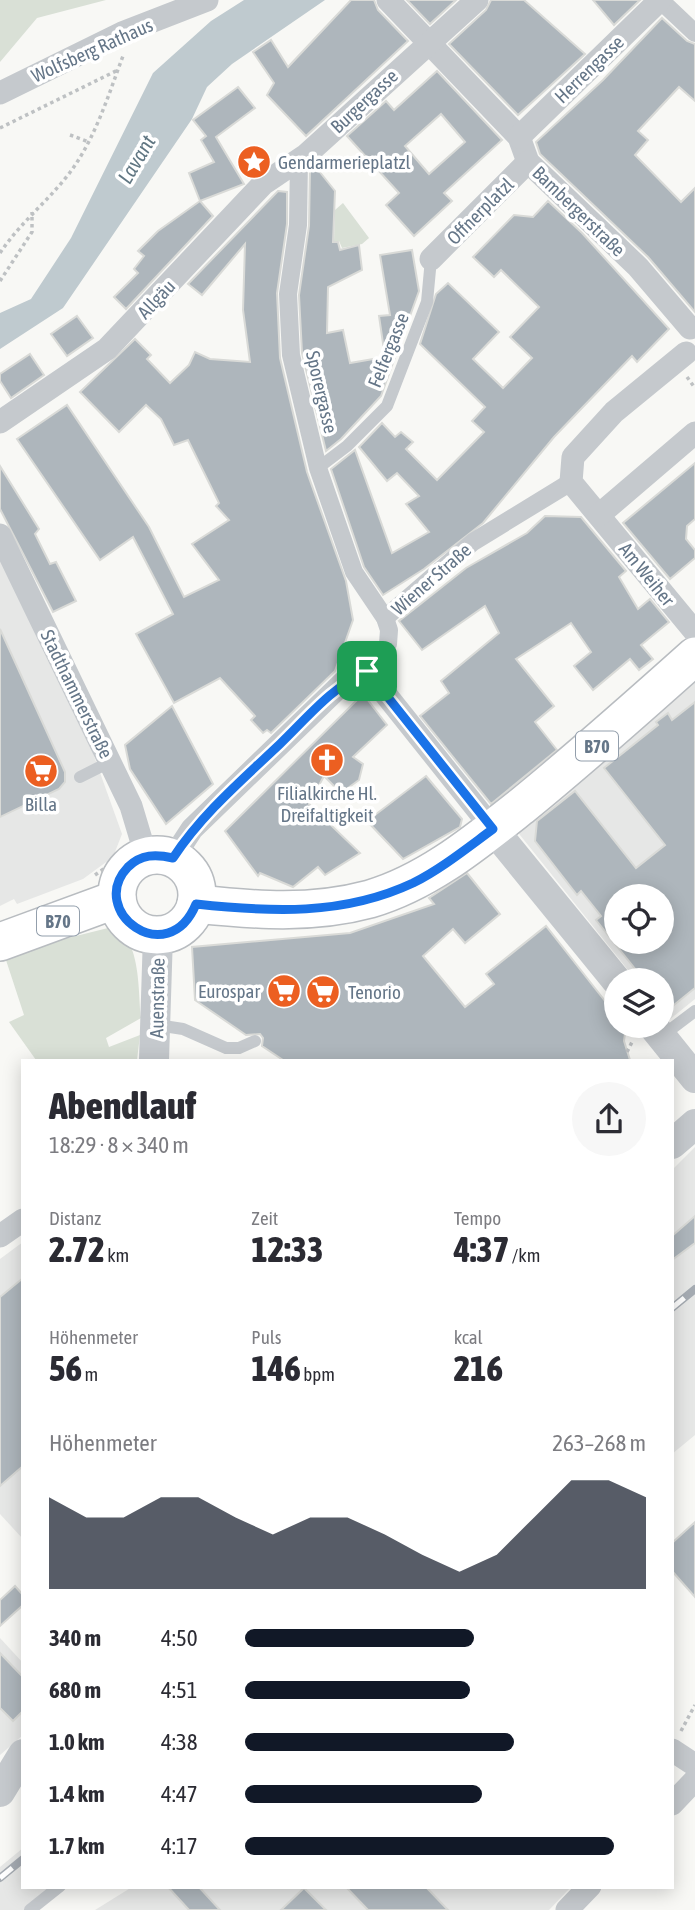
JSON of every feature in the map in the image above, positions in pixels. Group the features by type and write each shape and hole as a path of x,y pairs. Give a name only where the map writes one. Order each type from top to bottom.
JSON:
{"main road":[{"name":"B70","path":"196,904 289,912 331,907 371,898 412,883 493,829 615,731 693,656"},
{"path":"148,852 192,877 197,890 196,904 182,926 158,935 143,933 130,925 103,889 118,885 123,872 148,852"},
{"name":"B70","path":"0,942 103,889"}],"street":[{"name":"Wolfsberg Rathaus","path":"8,89 122,33 207,0"},
{"name":"Bambergerstraße","path":"388,0 519,137 528,162 638,267 692,326"},
{"name":"Burgergasse","path":"299,160 428,41 477,0"},
{"path":"660,0 695,33"},
{"name":"Herrengasse","path":"519,137 660,0"},
{"name":"Allgäu","path":"0,422 107,349 263,184 299,160"},
{"name":"Sporergasse","path":"299,160 298,225 288,294 291,355 318,468 354,572 385,618"},
{"name":"Offnerplatzl","path":"431,259 528,162"},
{"path":"571,482 573,457 614,412 690,358 692,326"},
{"path":"599,515 695,432"},
{"name":"Am Weiher","path":"571,482 599,515 693,656"},
{"name":"Wiener Straße","path":"148,852 192,829 345,681 367,671 388,644 389,630 385,618 473,542 571,482"},
{"name":"Stadthammerstraße","path":"0,535 131,806 148,852"},
{"path":"367,671 606,968"},
{"name":"Auenstraße","path":"155,1059 158,1025 158,935"},
{"path":"663,1038 695,1078"},
{"path":"674,1142 695,1124"},
{"path":"0,1236 21,1221"},
{"path":"674,1745 695,1765"},
{"path":"0,1792 21,1757"},
{"path":"674,1802 695,1780"},
{"path":"567,1910 587,1889"}],"lane":[{"name":"Felfergasse","path":"318,468 347,446 387,406 427,302 431,259"},
{"path":"80,777 110,762"},
{"path":"674,1022 695,1010"},
{"path":"158,1025 183,1029 232,1049 255,1041"},
{"path":"30,1910 56,1889"}],"path":[{"path":"0,253 18,226 67,175 89,142 125,51 122,33"},
{"path":"0,128 118,70"},
{"path":"70,135 89,142"},
{"path":"0,281 32,232 32,212"},
{"path":"103,889 114,861 148,852"},
{"path":"674,1745 695,1705"}],"shaded area":[{"path":"0,0 106,0 37,18 0,62"},
{"path":"343,203 369,238 362,244 342,248 339,241 334,241 335,210"},
{"path":"0,560 89,742 122,834 113,857 83,879 17,904 14,899 0,906"},
{"path":"695,679 695,999 674,1016 674,968 626,968 615,954 674,954 674,884 604,884 604,940 516,830"},
{"path":"108,928 119,931 133,951 141,1018 106,1038 109,1047 140,1035 137,1059 35,1059 9,1022 24,1015 4,954"},
{"path":"695,1147 695,1435 674,1452 674,1168"},
{"path":"21,1243 21,1537 0,1514 0,1259"},
{"path":"0,1638 21,1661 21,1737 0,1755"},
{"path":"21,1850 21,1889 65,1889 37,1910 0,1910 0,1867"},
{"path":"129,1889 569,1889 549,1910 95,1910"}],"water":[{"name":"Lavant","path":"244,0 325,0 232,64 207,87 192,119 63,308 0,349 0,313 31,299 71,238 153,73 211,21"}],"building":[{"path":"351,0 374,0 378,10 408,41 306,136 267,95 274,83 253,52 271,40 288,67"},
{"path":"407,0 456,0 430,24"},
{"path":"491,0 524,0 585,54 518,115 449,44 486,10"},
{"path":"593,0 640,0 614,25"},
{"path":"662,18 687,41 695,44 695,101 679,87 638,131 648,140 635,155 681,202 695,188 695,312 648,257 540,154 536,142 603,80"},
{"path":"437,71 502,140 444,193 452,201 414,236 386,205 399,193 347,136 386,101 394,110","holes":["441,114 465,142 429,174 405,146"]},
{"path":"238,87 255,108 216,137 244,184 200,201 189,173 214,162 201,140 206,136 193,120"},
{"path":"315,166 335,191 333,242 338,242 340,250 359,245 362,270 328,287 327,333 343,330 350,363 385,357 379,316 390,315 380,255 412,250 419,291 381,396 341,439 326,451 302,353 299,295 309,226 310,169"},
{"path":"278,191 287,192 287,224 277,293 280,358 307,472 346,581 353,620 335,671 271,733 267,730 263,733 251,720 255,716 220,678 174,703 136,634 173,614 133,537 100,560 17,439 67,405 149,527 184,597 219,580 192,544 229,520 216,506 219,503 188,440 174,445 161,419 146,405 119,432 80,392 135,339 151,355 147,359 170,383 189,365 195,352 210,359 250,362 243,310 245,244 202,295 188,284"},
{"path":"200,201 213,216 126,309 114,297 138,273 134,269 144,256 138,251 158,231"},
{"path":"548,201 582,233 669,329 637,362 632,356 554,437 483,523 424,569 383,595 364,567 331,469 355,450 392,553 429,532 406,504 419,496 397,473 387,481 359,447 382,423 395,437 401,432 413,442 406,449 437,480 484,432 472,421 485,407 420,344 436,294 448,283 499,332 473,359 503,388 532,358 510,337 539,307 501,270 494,277 473,257 514,215 533,217"},
{"path":"77,316 93,338 67,356 51,334"},
{"path":"30,354 44,375 11,398 0,381 0,374"},
{"path":"695,463 695,519 687,526 686,539 695,550 695,558 670,579 623,523"},
{"path":"0,466 39,529 35,534 50,564 56,562 76,601 53,612 0,509"},
{"path":"545,516 581,517 626,571 619,577 638,609 650,599 669,622 641,645 653,659 639,670 630,659 593,690 574,666 591,652 571,623 516,659 554,706 535,722 557,750 491,804 420,716 449,693 441,681 499,633 485,606 422,650 399,621 466,568 527,533"},
{"path":"0,629 65,772 65,782 59,789 0,817"},
{"path":"367,699 387,725 353,757 363,764 359,780 341,793 324,776 309,804 360,853 325,875 318,867 293,887 260,873 258,876 225,831 357,700"},
{"path":"695,702 695,988 674,1005 674,968 634,968 623,954 674,954 674,884 604,884 604,930 596,920 601,916 581,891 577,895 535,841 537,821 575,791 636,868 665,845 604,768 658,725 656,722 668,713 672,720"},
{"path":"172,706 213,784 166,824 130,769 125,745"},
{"path":"426,776 462,819 460,827 403,859 367,821"},
{"name":"Tenorio","path":"467,873 500,914 465,943 453,929 423,956 465,1007 494,984 486,974 546,926 604,1000 604,1038 624,1038 630,1059 282,1059 262,1046 263,1038 260,1034 246,1035 195,1000 192,947 350,933 434,904 429,898"},
{"path":"695,1216 695,1243 674,1259 674,1234"},
{"path":"21,1280 21,1468 0,1486 0,1297"},
{"path":"695,1522 695,1597 674,1573 674,1541"},
{"path":"15,1586 21,1593 21,1607 0,1626 0,1600"},
{"path":"0,1653 21,1675 21,1713 13,1721 0,1708"},
{"path":"170,1889 201,1889 220,1910 189,1910"},
{"path":"305,1889 326,1910 281,1910"},
{"path":"348,1889 428,1889 448,1910 368,1910"}],"railway":[{"path":"674,1306 695,1289"},
{"path":"0,1878 21,1861"}],"place":[{"name":"Gendarmerieplatzl","path":"254,162"},
{"name":"Filialkirche Hl. Dreifaltigkeit","path":"327,760"},
{"name":"Billa","path":"41,771"},
{"name":"Eurospar","path":"284,991"},
{"name":"Tenorio","path":"323,992"}],"route":[{"path":"367,671 493,829 412,883 371,898 331,907 289,912 196,904 191,916 182,926 171,932 158,935 143,933 130,925 121,914 117,899 123,872 133,862 146,856 173,858 192,829 265,758 345,681 367,671"}]}
